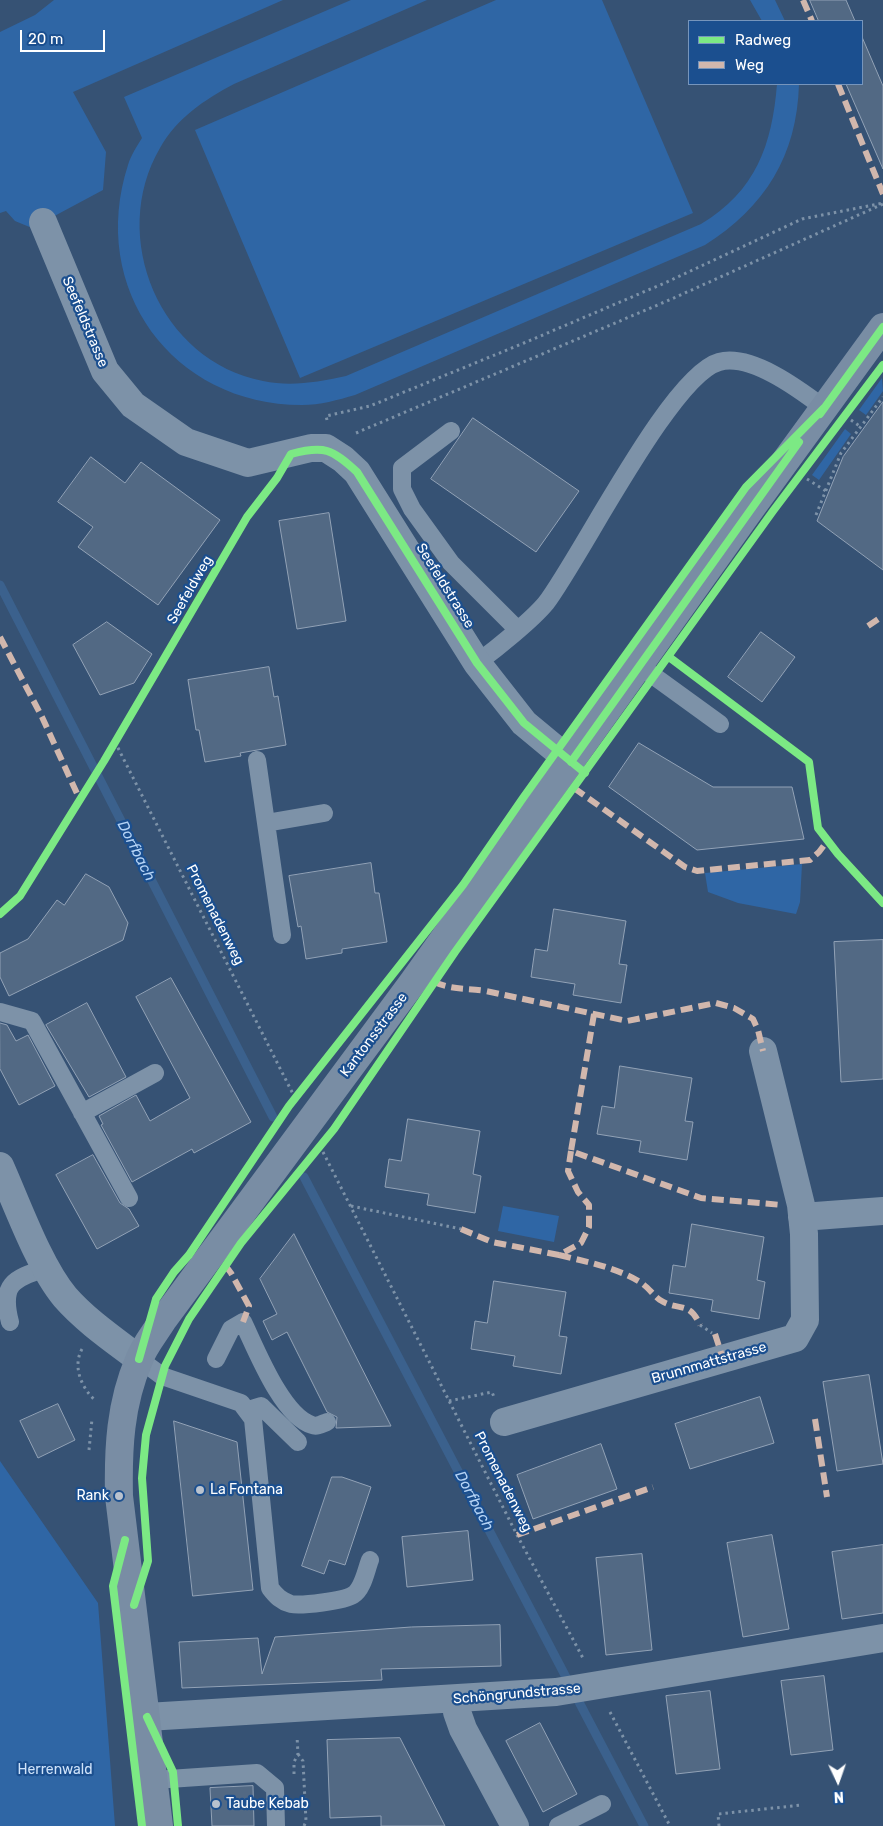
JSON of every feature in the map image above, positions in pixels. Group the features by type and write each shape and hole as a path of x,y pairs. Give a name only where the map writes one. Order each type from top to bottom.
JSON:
{"main road":[{"name":"Kantonsstrasse","path":"160,1826 120,1496 118,1456 123,1409 139,1359 162,1320 413,982 640,666 834,412 883,327"}],"street":[{"name":"Seefeldstrasse","path":"43,222 105,371 133,405 186,442 248,463 311,448 326,448 343,459 357,472 477,663 524,723 571,762"},
{"name":"Brunnmattstrasse","path":"504,1422 795,1338 805,1320 802,1217 763,1051"},
{"path":"0,1166 46,1268 66,1297 98,1327 139,1359"},
{"path":"802,1217 883,1212"},
{"name":"Schöngrundstrasse","path":"147,1717 556,1692 883,1638"},
{"path":"456,1699 457,1712 464,1729 515,1826"}],"lane":[{"path":"477,663 545,604 632,464 673,404 697,376 710,365 721,361 734,360 760,368 834,412"},
{"path":"451,431 402,468 402,489 412,509 452,563 517,629"},
{"path":"640,666 720,724"},
{"path":"256,760 282,935"},
{"path":"266,822 324,813"},
{"path":"0,1012 32,1021 129,1198"},
{"path":"82,1113 155,1073"},
{"path":"10,1322 5,1310 7,1287 15,1279 46,1268"},
{"path":"216,1359 231,1329 243,1322 276,1388 298,1416 310,1425 316,1426 327,1422"},
{"path":"139,1359 162,1376 255,1408 298,1442"},
{"path":"276,1388 255,1408 253,1419 270,1588 279,1599 293,1604 337,1600 354,1595 361,1584 370,1560"},
{"path":"154,1780 257,1774 274,1788 276,1826"},
{"path":"558,1826 602,1804"}],"path":[{"path":"327,424 326,416 370,406 524,343 667,282 802,219 883,204"},
{"path":"351,435 667,301 883,204"},
{"path":"816,515 841,452 883,397"},
{"path":"834,412 861,426"},
{"path":"800,475 826,491"},
{"path":"113,745 120,734"},
{"path":"350,1206 461,1229"},
{"path":"700,1326 715,1334"},
{"path":"85,1344 79,1354 78,1366 89,1394 97,1402"},
{"path":"449,1401 492,1392 504,1422"},
{"path":"298,1754 302,1761 306,1821 304,1826"},
{"path":"719,1826 718,1814 802,1805"}],"green space":[{"path":"54,0 283,0 73,92 106,152 103,190 32,228 15,221 6,211 0,213 0,32 35,15"},
{"path":"351,0 427,0 234,84 212,97 183,119 167,137 160,148 145,183 140,219 143,256 153,290 171,322 196,349 227,369 263,381 294,384 346,376 701,224 720,211 735,197 748,181 758,164 771,127 777,85 799,85 797,110 792,134 784,157 774,177 745,214 705,245 355,395 309,405 256,400 214,385 179,361 151,331 131,295 120,254 119,211 128,165 132,154 142,138 124,97"},
{"path":"496,0 602,0 693,213 300,378 195,130"},
{"path":"750,0 775,0 785,20 761,20"},
{"path":"882,378 883,391 866,415 859,410"},
{"path":"845,429 851,434 819,480 812,475"},
{"path":"802,864 800,902 796,914 738,903 708,892 705,873"},
{"path":"503,1206 559,1216 554,1242 498,1231"},
{"name":"Herrenwald","path":"0,1461 98,1603 115,1826 0,1826"}],"building":[{"path":"810,0 846,0 855,20 819,20"},
{"path":"863,39 883,86 883,169 846,85 863,85"},
{"path":"883,402 883,570 817,521 843,457"},
{"path":"473,418 579,491 536,552 431,479"},
{"path":"91,457 125,483 141,462 220,520 158,605 78,547 93,527 58,502"},
{"path":"329,513 346,621 297,629 279,521"},
{"path":"107,622 152,654 134,683 100,695 73,645"},
{"path":"761,632 795,657 762,702 728,677"},
{"path":"269,667 274,697 278,696 286,745 240,753 241,756 205,762 199,730 196,730 188,680"},
{"path":"639,743 713,787 792,787 804,839 697,850 609,787"},
{"path":"371,863 375,893 379,893 387,942 342,949 342,953 306,959 301,926 298,927 289,876"},
{"path":"86,874 109,887 128,923 123,940 9,996 0,977 0,953 28,939 57,900 64,905"},
{"path":"554,909 626,921 619,964 627,965 621,1003 573,995 575,984 531,977 535,949 547,951"},
{"path":"883,940 883,1079 841,1082 834,942"},
{"path":"171,978 251,1122 194,1153 192,1149 132,1182 101,1125 103,1124 99,1116 136,1095 150,1121 190,1098 136,997"},
{"path":"87,1003 126,1077 89,1097 46,1025"},
{"path":"0,1023 7,1025 16,1041 28,1035 55,1086 19,1105 0,1069"},
{"path":"620,1066 692,1078 685,1121 693,1122 687,1160 639,1152 641,1141 597,1134 602,1106 614,1108"},
{"path":"408,1119 480,1131 473,1174 481,1176 475,1213 427,1205 429,1194 385,1187 389,1159 401,1161"},
{"path":"93,1155 120,1203 129,1209 139,1226 97,1249 56,1175"},
{"path":"692,1224 764,1237 757,1280 765,1282 759,1319 711,1311 713,1300 669,1293 673,1265 685,1267"},
{"path":"294,1234 391,1426 336,1428 337,1417 327,1412 287,1332 272,1340 263,1321 277,1314 260,1279"},
{"path":"494,1281 566,1292 559,1336 567,1337 561,1374 513,1366 515,1356 471,1349 475,1321 487,1323"},
{"path":"869,1375 883,1464 837,1471 823,1382"},
{"path":"760,1397 774,1443 690,1469 675,1424"},
{"path":"58,1404 75,1440 38,1458 20,1421"},
{"path":"174,1421 237,1442 253,1590 193,1596"},
{"path":"601,1444 617,1489 533,1519 517,1475"},
{"path":"332,1477 342,1477 371,1487 345,1565 329,1560 324,1574 302,1566"},
{"path":"468,1531 473,1580 407,1587 402,1537"},
{"path":"772,1535 789,1629 743,1637 727,1543"},
{"path":"883,1545 883,1613 842,1619 832,1552"},
{"path":"642,1554 652,1650 606,1655 596,1558"},
{"path":"500,1625 501,1666 381,1669 382,1680 182,1688 179,1642 258,1638 262,1674 275,1637 411,1627"},
{"path":"824,1676 833,1750 791,1755 781,1681"},
{"path":"710,1691 720,1769 676,1774 666,1696"},
{"path":"540,1723 577,1794 543,1812 506,1741"},
{"path":"400,1738 445,1826 381,1826 381,1816 330,1818 327,1740"},
{"path":"253,1786 254,1826 212,1826 210,1788"}],"waterway":[{"name":"Dorfbach","path":"0,585 273,1117"},
{"name":"Dorfbach","path":"304,1177 644,1826"}],"marked path":[{"path":"803,0 812,20"},
{"path":"838,85 883,194"},
{"path":"868,626 883,616"},
{"path":"0,637 42,717 80,800"},
{"path":"574,788 685,867 697,871 810,860 828,840"},
{"path":"434,982 627,1021 716,1003 734,1008 753,1019 763,1051"},
{"path":"594,1014 571,1151 701,1198 782,1205"},
{"path":"461,1229 492,1242 559,1255 581,1243 589,1227 589,1205 578,1192 568,1171 571,1151"},
{"path":"559,1255 621,1272 643,1284 660,1300 688,1309 696,1317 700,1325"},
{"path":"225,1265 249,1306 243,1322"},
{"path":"715,1334 723,1359"},
{"path":"815,1419 827,1497"},
{"path":"517,1535 653,1487"}],"cycle path":[{"path":"820,414 883,327"},
{"path":"134,1605 148,1561 142,1478 146,1435 165,1366 189,1319 241,1243 334,1129 455,952 773,511 883,365"},
{"path":"139,1359 156,1299 174,1272 189,1255 289,1106 463,885 523,798 746,487 824,408"},
{"path":"571,762 799,442"},
{"name":"Seefeldweg","path":"0,914 20,896 104,761 247,517 277,478 291,454 302,451 327,451 341,458 357,472 477,663 524,723 585,773"},
{"path":"669,657 809,762 818,828 838,854 883,903"},
{"path":"125,1540 113,1586 142,1826"},
{"path":"147,1717 173,1772 178,1826"}],"place":[{"name":"La Fontana","path":"200,1490"},
{"name":"Rank","path":"119,1496"},
{"name":"Taube Kebab","path":"216,1804"}]}
